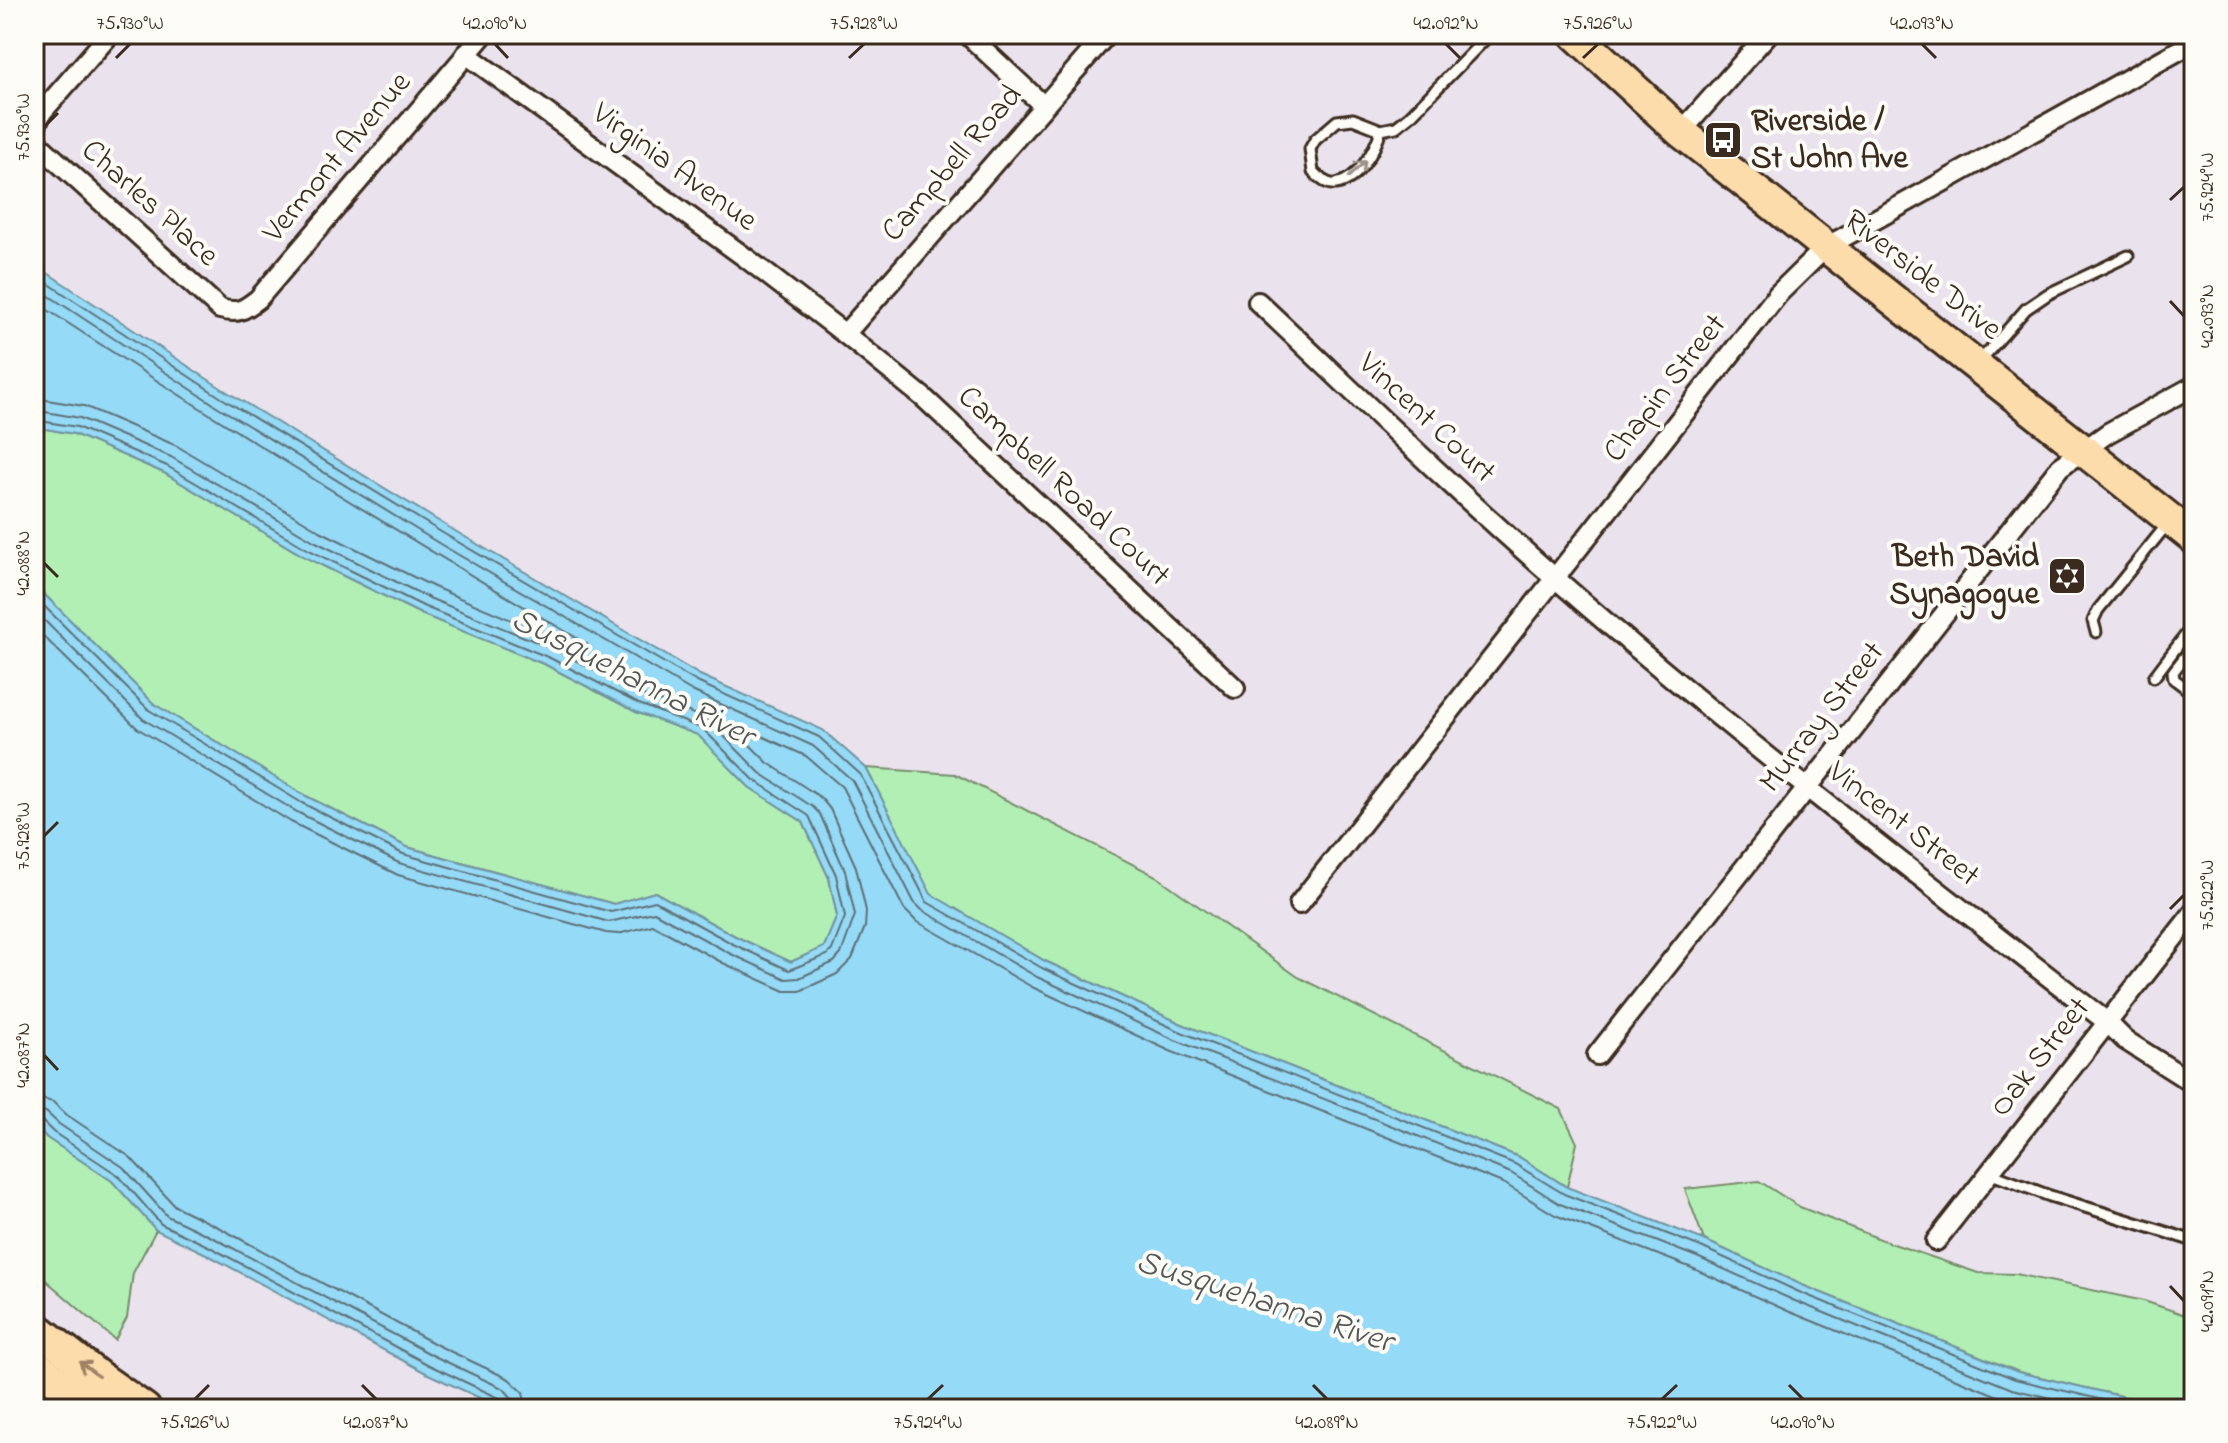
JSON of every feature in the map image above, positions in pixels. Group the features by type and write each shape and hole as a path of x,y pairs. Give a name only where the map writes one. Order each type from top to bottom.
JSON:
{"main road":[{"name":"Riverside Drive","path":"1575,34 1681,132 2182,529"},
{"path":"34,1326 145,1409"},
{"path":"34,1364 94,1409"}],"street":[{"path":"34,130 42,112 110,34"},
{"name":"Vermont Avenue","path":"233,313 244,310 258,299 484,34"},
{"path":"967,34 1044,106"},
{"name":"Campbell Road","path":"845,334 1107,34"},
{"path":"1681,132 1768,34"},
{"name":"Chapin Street","path":"1299,904 1778,294 1826,247 2194,42"},
{"name":"Virginia Avenue","path":"466,54 845,334"},
{"name":"Charles Place","path":"34,130 38,144 220,309 233,313"},
{"name":"Vincent Court","path":"1258,302 1555,579"},
{"name":"Campbell Road Court","path":"845,334 924,398 1235,688"},
{"name":"Murray Street","path":"1597,1055 2060,467 2082,450 2194,386"},
{"name":"Vincent Street","path":"1555,579 1806,789 2107,1022 2125,1040 2194,1084"},
{"name":"Oak Street","path":"1936,1241 2194,912"}],"lane":[{"path":"1381,130 1368,159 1346,179 1335,184 1326,183 1313,172 1310,149 1315,140 1337,121 1353,119 1381,130 1396,127 1490,34"},
{"path":"1976,365 2026,309 2048,294 2128,256"},
{"path":"2096,632 2093,621 2098,610 2182,529"},
{"path":"2154,677 2194,624"},
{"path":"2194,645 2173,672 2174,679 2194,694"},
{"path":"1989,1173 2050,1196 2194,1241"}],"green space":[{"path":"34,427 74,434 164,473 305,557 421,614 546,665 636,712 698,735 749,787 803,822 829,878 837,916 824,947 791,962 737,937 655,892 614,904 407,847 306,796 154,704 34,584"},
{"path":"866,768 955,774 1156,876 1298,977 1561,1109 1577,1143 1567,1187 1519,1157 1182,1024 1045,961 930,894"},
{"path":"34,1124 47,1138 112,1181 156,1230 133,1273 127,1318 115,1340 34,1270"},
{"path":"1759,1181 1800,1207 1978,1273 2016,1274 2144,1301 2194,1318 2194,1409 2176,1409 2019,1372 1802,1285 1704,1240 1685,1189"}],"water":[{"name":"Susquehanna River","path":"34,264 224,390 450,528 700,675 823,730 866,768 931,894 1045,961 1182,1024 1519,1157 1567,1187 1704,1240 1802,1285 2018,1372 2176,1409 517,1409 497,1406 426,1373 156,1230 112,1181 47,1138 34,1124 34,584 154,704 306,796 407,847 614,904 655,892 737,937 791,962 824,947 837,916 829,878 803,822 749,787 698,735 636,712 546,665 421,614 305,557 164,473 74,434 34,427"}],"place":[{"name":"Riverside / St John Ave","path":"1723,140"},
{"name":"Beth David Synagogue","path":"2067,576"}]}
